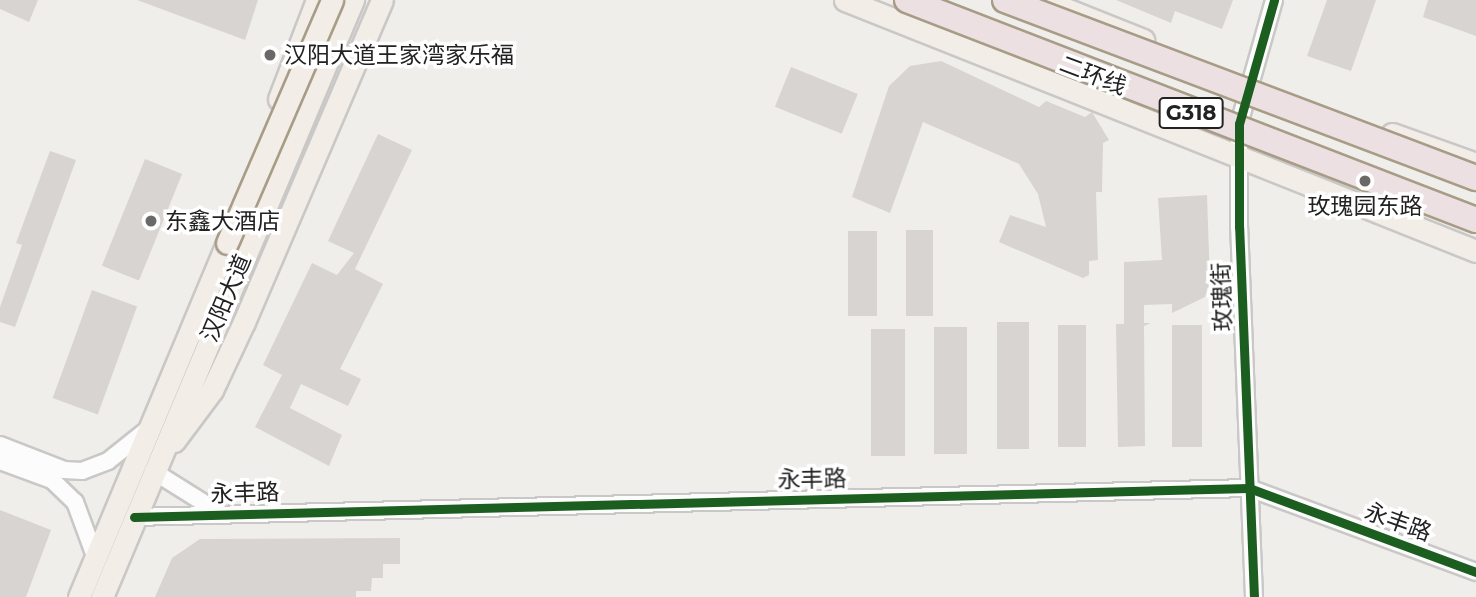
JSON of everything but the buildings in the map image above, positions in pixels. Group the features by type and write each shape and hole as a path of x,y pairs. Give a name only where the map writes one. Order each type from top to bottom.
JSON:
{"highway":[{"name":"二环线","path":"907,0 1476,220"},
{"name":"二环线","path":"1005,0 1476,178"}],"main road":[{"name":"汉阳大道","path":"79,597 179,355 317,0"},
{"name":"汉阳大道","path":"102,597 153,471 332,0"},
{"name":"汉阳大道","path":"179,355 236,249 353,0"},
{"path":"153,471 212,390 382,0"},
{"path":"845,0 1476,251"},
{"path":"1043,0 1250,82 1476,164"}],"street":[{"name":"玫瑰街","path":"1254,597 1239,124 1274,0"},
{"path":"0,445 64,470 82,471 108,461 147,430"},
{"path":"0,461 52,480 75,502 95,556"},
{"path":"153,471 220,513"},
{"name":"永丰路","path":"134,517 1249,488 1476,572"}],"cycle path":[{"path":"1254,597 1239,227 1239,124 1274,0"},
{"path":"134,517 1249,488 1476,572"}],"place":[{"name":"汉阳大道王家湾家乐福","path":"270,55"},
{"name":"玫瑰园东路","path":"1365,181"},
{"name":"东鑫大酒店","path":"151,221"}]}
